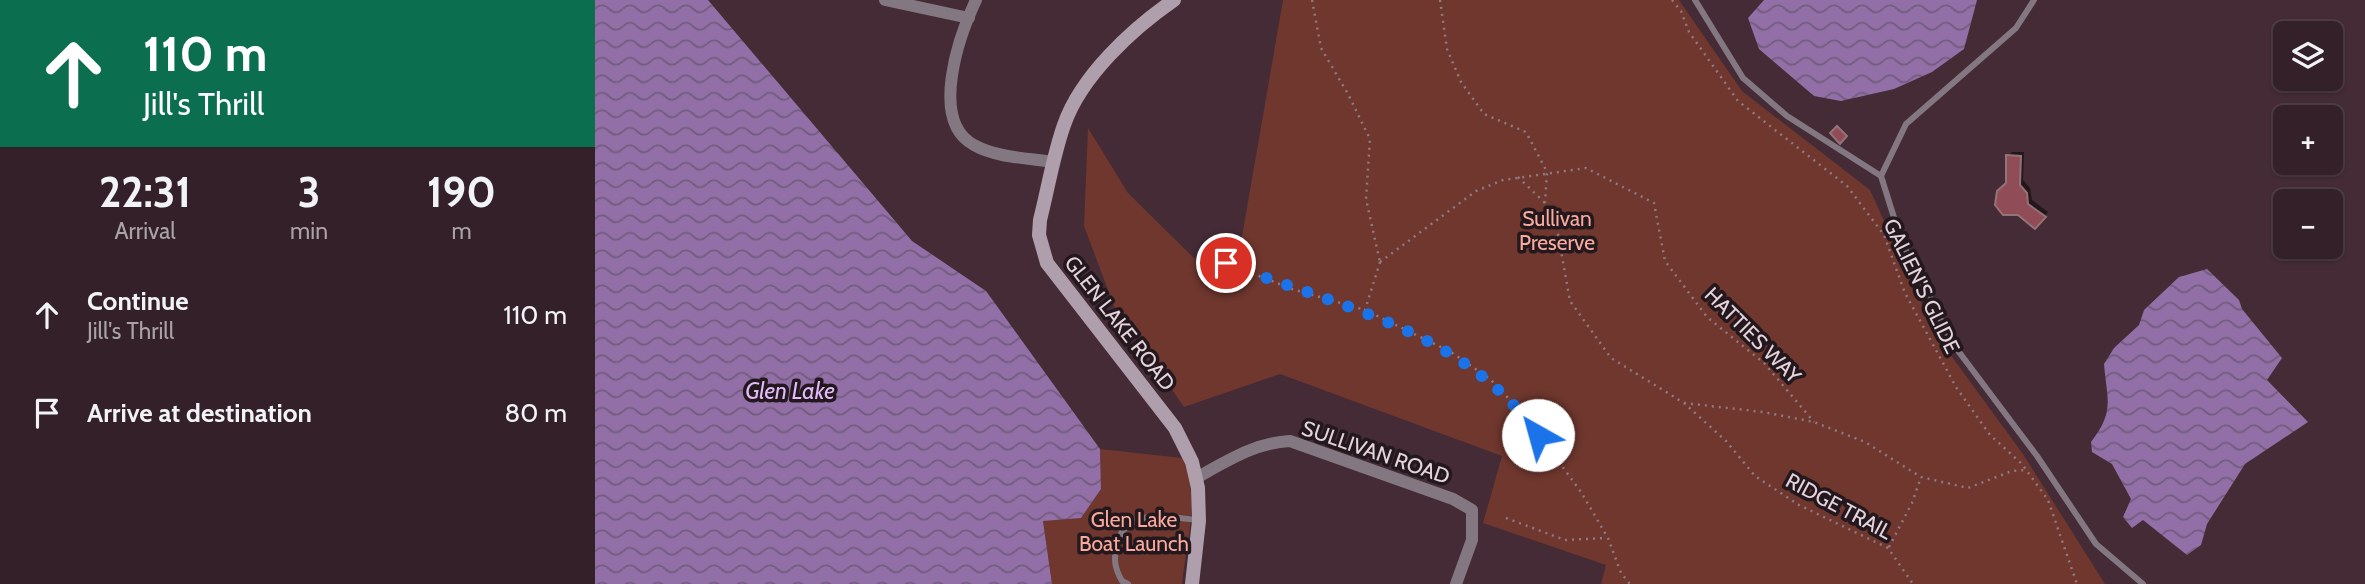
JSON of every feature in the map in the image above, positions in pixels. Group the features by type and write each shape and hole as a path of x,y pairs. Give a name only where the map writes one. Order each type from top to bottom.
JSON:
{"street":[{"path":"885,0 969,18"},
{"path":"976,0 956,57 949,96 952,117 965,140 1001,154 1054,162"},
{"name":"GLEN LAKE ROAD","path":"1174,0 1115,52 1083,89 1064,123 1040,220 1039,235 1047,263 1175,428 1192,462 1199,521 1192,584"},
{"name":"SULLIVAN ROAD","path":"1196,478 1245,451 1268,442 1290,441 1428,488 1472,510 1472,540 1457,584"}],"lane":[{"path":"1695,0 1743,78 1787,116 1881,176 1901,240 1953,344 2037,456 2096,544 2143,584"},
{"path":"1881,176 1906,124 2016,28 2034,0"},
{"path":"1128,584 1122,581 1115,563 1118,537 1125,526 1142,518 1159,516 1199,521"}],"path":[{"path":"1312,0 1321,48 1349,94 1370,139 1366,199 1380,262 1365,310"},
{"name":"RIDGE TRAIL","path":"1440,0 1447,49 1461,82 1484,114 1526,132 1546,172 1545,203 1557,234 1570,301 1611,358 1684,404 1726,441 1755,476 1799,505 1888,548 1913,584"},
{"name":"GALIEN'S GLIDE","path":"1672,0 1681,11 1689,32 1738,101 1847,186 1884,236 1905,293 1956,387 1990,435 2026,470 2048,500 2077,584"},
{"name":"HATTIES WAY","path":"1380,262 1476,191 1518,177 1586,168 1654,203 1665,261 1707,317 1764,363 1814,422"},
{"path":"1518,177 1545,203"},
{"path":"1226,263 1292,289 1365,310 1451,352 1490,379 1525,416 1581,492 1608,538 1621,573 1630,584"},
{"path":"1684,404 1763,412 1814,422 1865,442 1921,477 1968,488 2012,471 2026,470"},
{"path":"1888,548 1912,503 1921,477"},
{"path":"1506,518 1565,540 1608,538"}],"green space":[{"name":"Sullivan Preserve","path":"1283,0 1679,0 1742,91 1870,190 1936,335 2023,454 2105,584 1601,584 1606,565 1483,523 1502,456 1280,374 1184,407 1114,306 1084,226 1088,128 1128,193 1200,264 1240,248"},
{"name":"Glen Lake Boat Launch","path":"1100,449 1182,458 1191,488 1191,520 1182,584 1052,584 1043,520 1081,518 1101,489"}],"water":[{"name":"Glen Lake","path":"595,0 708,0 912,241 986,291 1100,449 1101,489 1081,518 1043,521 1052,584 595,584"},
{"path":"1764,0 1977,0 1964,49 1932,72 1894,89 1841,101 1814,96 1759,49 1748,18"},
{"path":"2207,269 2239,300 2242,309 2282,358 2267,380 2308,422 2245,464 2207,524 2201,545 2187,555 2143,520 2132,528 2123,517 2131,499 2112,464 2092,452 2091,442 2104,422 2108,396 2104,364 2114,348 2139,325 2144,310 2179,277"}],"building":[{"path":"1837,126 1847,136 1840,144 1830,133"},
{"path":"2006,155 2021,156 2020,185 2027,193 2028,204 2046,217 2035,229 2018,215 2003,215 1995,205 1997,191 2006,183"}],"route":[{"path":"1226,263 1292,289 1365,310 1451,352 1490,379 1525,416 1538,435"}]}
